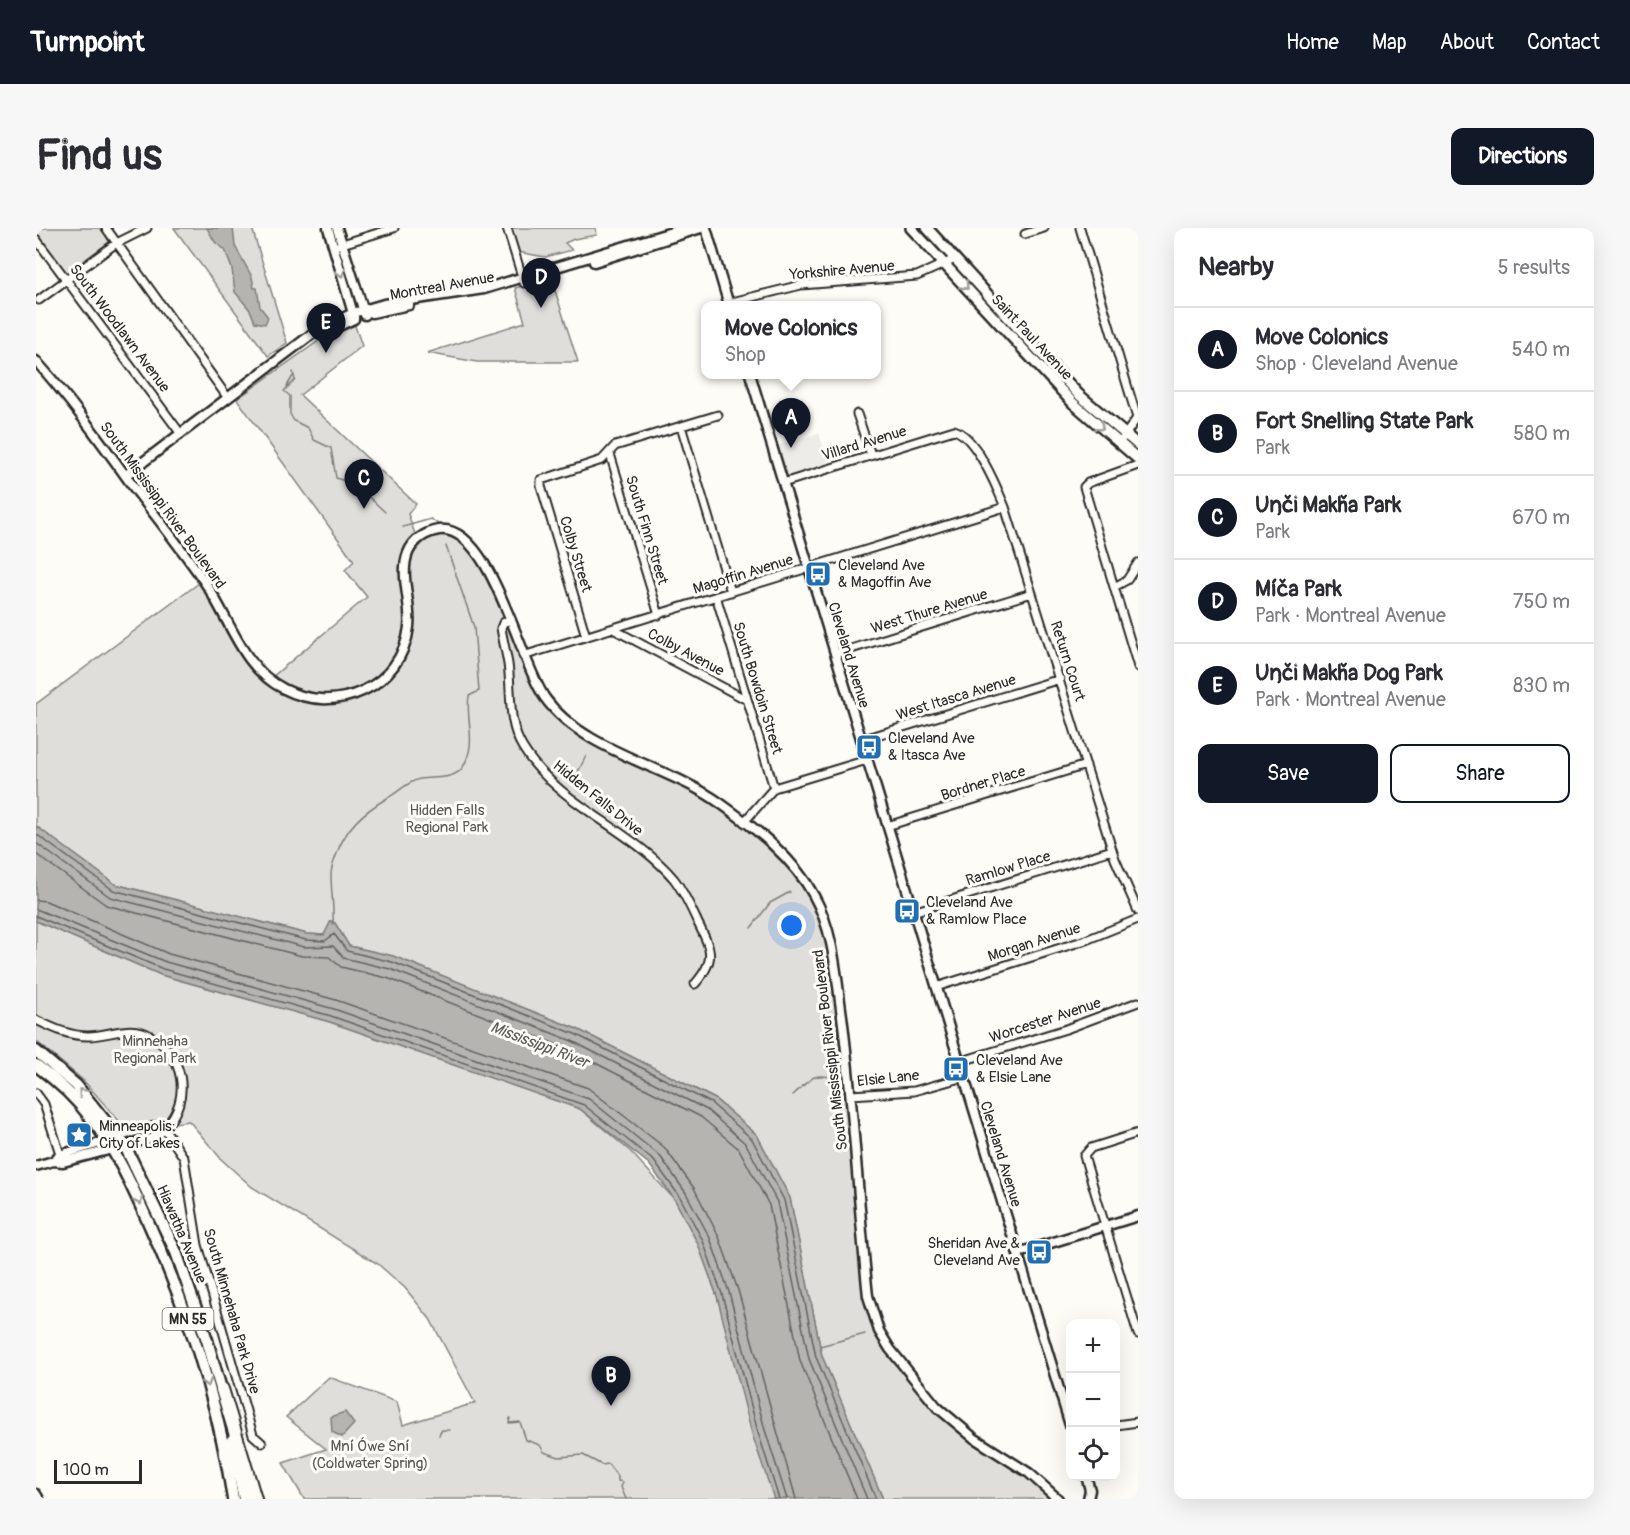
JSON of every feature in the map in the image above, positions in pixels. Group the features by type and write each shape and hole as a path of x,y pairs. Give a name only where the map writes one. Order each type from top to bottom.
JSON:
{"highway":[{"name":"Hiawatha Avenue","path":"36,1051 76,1085 122,1141 176,1252 222,1389 244,1499"},
{"name":"Hiawatha Avenue","path":"36,1065 68,1093 109,1145 158,1244 191,1328 216,1415 233,1499"},
{"name":"MN 55","path":"222,1389 255,1499"}],"main road":[{"name":"Saint Paul Avenue","path":"911,228 1073,403 1123,439 1138,445"},
{"name":"Saint Paul Avenue","path":"927,228 1078,394 1123,439 1138,459"}],"street":[{"path":"106,228 115,244 228,398"},
{"path":"39,300 115,244 147,228"},
{"path":"327,228 338,245 364,313"},
{"path":"337,228 338,245 354,316"},
{"path":"338,245 394,228"},
{"path":"507,228 523,280"},
{"name":"Montreal Avenue","path":"523,280 685,228"},
{"name":"Montreal Avenue","path":"126,476 316,331 354,316 414,298 484,289 523,280 701,228"},
{"path":"706,228 728,301"},
{"path":"1025,234 1044,228"},
{"path":"1080,228 1136,414 1136,422 1123,439"},
{"name":"South Woodlawn Avenue","path":"36,239 181,434"},
{"name":"Yorkshire Avenue","path":"740,301 801,285 917,276 946,265 955,259"},
{"name":"South Mississippi River Boulevard","path":"36,360 209,588 251,662 274,684 296,694 329,699 360,693 374,686 394,668 404,648 409,630 406,558 415,542 426,534 447,530 464,538 492,580 510,619 523,656 544,697 576,728 697,789 744,822 797,870 822,911 832,942 850,1095 868,1296 879,1331 913,1378 945,1415 1029,1473 1058,1499"},
{"name":"Cleveland Avenue","path":"751,379 1066,1409"},
{"path":"858,414 871,455"},
{"path":"610,454 615,446 718,415"},
{"path":"681,426 731,592"},
{"name":"Villard Avenue","path":"783,483 954,430"},
{"name":"Return Court","path":"954,430 965,438 990,471 1005,507 1119,872 1138,911"},
{"name":"Colby Street","path":"586,636 542,480 602,460 610,454"},
{"name":"South Finn Street","path":"610,454 659,615"},
{"path":"1138,465 1085,485 1138,667"},
{"name":"Magoffin Avenue","path":"523,656 1005,507"},
{"path":"1114,587 1127,580 1138,563"},
{"name":"West Thure Avenue","path":"835,654 1032,593"},
{"name":"South Bowdoin Street","path":"716,597 774,788"},
{"name":"Hidden Falls Drive","path":"510,619 503,623 501,628 508,665 513,722 521,745 538,767 560,787 651,857 673,879 704,936 710,957 708,969 696,984"},
{"name":"Colby Avenue","path":"613,629 747,700"},
{"name":"West Itasca Avenue","path":"861,740 1060,679"},
{"path":"744,822 774,788 867,760"},
{"name":"Bordner Place","path":"887,826 1086,765"},
{"name":"Ramlow Place","path":"913,912 1112,850"},
{"name":"Morgan Avenue","path":"936,987 1067,946 1138,920"},
{"name":"Worcester Avenue","path":"959,1062 1066,1029 1138,1002"},
{"path":"36,1020 69,1034 91,1036 130,1029 150,1035 175,1062 183,1086 178,1108 164,1128 154,1126 122,1141 36,1166"},
{"name":"Elsie Lane","path":"850,1095 914,1091 963,1077"},
{"path":"36,1093 44,1104 59,1159"},
{"name":"South Minnehaha Park Drive","path":"164,1128 184,1158 198,1245 253,1435 262,1443"},
{"path":"1138,1133 1085,1152 1084,1160 1138,1334"},
{"path":"1018,1253 1138,1216"},
{"path":"1120,1424 1138,1422"},
{"path":"1087,1481 1088,1499"},
{"path":"1087,1481 1096,1499"},
{"path":"36,1494 39,1499"}],"shaded area":[{"path":"819,433 830,469 783,484 772,447"}],"green space":[{"path":"36,228 102,228 109,242 66,274 36,235"},
{"path":"174,228 252,228 287,343 268,356"},
{"path":"505,228 596,228 597,235 574,239 565,243 572,250 545,257 512,251"},
{"path":"551,278 578,362 477,362 427,353 525,322 515,288"},
{"path":"354,323 362,346 300,395 416,504 408,514 415,534 406,549 403,566 404,636 397,654 373,681 350,692 329,695 309,694 290,688 271,678 367,597 345,570 354,561 237,399 320,340"},
{"name":"Hidden Falls Regional Park","path":"440,534 458,541 472,554 485,572 505,615 529,680 541,700 561,722 592,743 686,787 715,804 746,827 776,855 810,897 821,923 833,970 864,1292 901,1369 951,1425 1041,1485 1056,1499 883,1499 822,1356 790,1198 757,1135 715,1099 577,1029 393,956 349,946 335,923 331,921 324,935 307,934 115,884 36,826 36,704 199,583 231,641 254,672 273,687 294,697 316,702 339,702 361,696 380,685 397,669 409,648 412,636 413,614 409,580 411,557 425,540"},
{"path":"36,921 161,975 330,1022 580,1109 631,1152 675,1200 698,1244 717,1296 774,1499 304,1499 283,1463 326,1449 286,1417 329,1377 397,1402 403,1425 475,1403 430,1319 405,1288 378,1264 252,1187 222,1160 189,1121 126,1129 84,1081 36,1041"}],"water":[{"path":"207,228 233,228 235,246 252,277 254,288 257,288 260,307 268,317 265,324 255,322 250,310 235,292 232,269 225,250 215,242"},
{"name":"Mississippi River","path":"36,826 115,884 307,934 324,935 331,921 335,923 349,946 393,956 577,1029 715,1099 757,1135 790,1198 822,1356 883,1499 774,1499 752,1434 717,1296 698,1244 675,1200 649,1164 580,1109 330,1022 161,975 36,921"},
{"path":"345,1412 354,1424 342,1437 332,1432 331,1417"}],"waterway":[{"path":"293,372 295,380 284,391 290,396 290,414 294,421 308,428 314,440 331,448 336,478 356,485 385,512"},
{"path":"287,386 293,376"},
{"path":"403,527 431,519 438,524"},
{"path":"333,924 332,870 340,846 350,829 371,809 408,784 420,779 455,774 463,767 470,748 469,696 479,691 474,627 446,546"},
{"path":"575,778 586,756"},
{"path":"751,928 770,903 790,892"},
{"path":"793,1095 817,1076 839,1079"},
{"path":"820,1346 865,1334"},
{"path":"510,1418 509,1423 520,1422 526,1440 540,1445 544,1452 559,1457 583,1455 602,1465 608,1464 618,1477 618,1481 623,1482 621,1487 626,1499"},
{"path":"439,1435 442,1430 450,1430"}],"place":[{"name":"Míča Park","path":"541,308"},
{"name":"Uŋči Makȟa Dog Park","path":"326,353"},
{"name":"Move Colonics","path":"791,448"},
{"name":"Uŋči Makȟa Park","path":"364,509"},
{"name":"Cleveland Ave & Magoffin Ave","path":"818,574"},
{"name":"Cleveland Ave & Itasca Ave","path":"869,747"},
{"name":"Cleveland Ave & Ramlow Place","path":"907,911"},
{"name":"Cleveland Ave & Elsie Lane","path":"956,1069"},
{"name":"Minneapolis: City of Lakes","path":"79,1135"},
{"name":"Sheridan Ave & Cleveland Ave","path":"1039,1252"},
{"name":"Fort Snelling State Park","path":"611,1406"}],"park label":[{"name":"Minnehaha Regional Park","path":"155,1050"},
{"name":"Mní Ówe Sní (Coldwater Spring)","path":"370,1454"}]}
